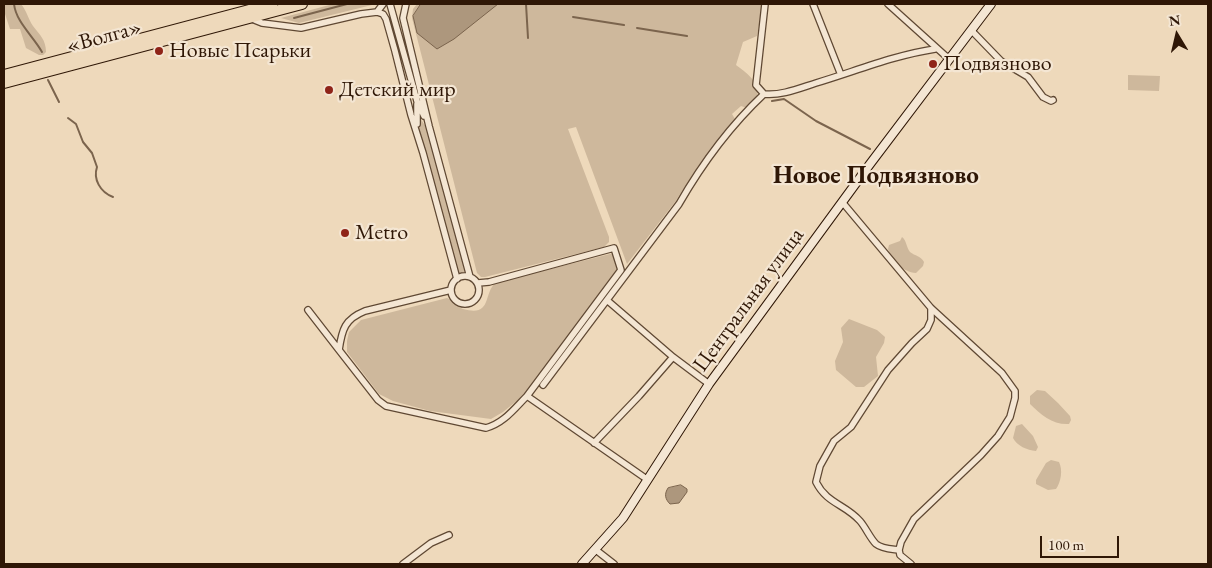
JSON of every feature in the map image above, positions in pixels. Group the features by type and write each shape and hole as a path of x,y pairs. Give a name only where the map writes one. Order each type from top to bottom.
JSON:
{"highway":[{"name":"«Волга»","path":"4,75 272,4"},
{"name":"«Волга»","path":"4,83 302,4"}],"main road":[{"name":"Центральная улица","path":"582,564 623,518 709,384 991,4"}],"street":[{"path":"377,12 384,4"},
{"path":"390,4 416,101 429,126"},
{"path":"405,4 403,18 429,126 470,277"},
{"path":"765,4 756,85 764,94 774,94 914,52 935,48"},
{"path":"813,4 841,75"},
{"path":"888,4 949,59"},
{"path":"248,18 262,23 301,28 377,12 383,14 386,19 457,278"},
{"path":"971,30 1001,61 1028,77 1042,97 1053,100"},
{"path":"543,385 608,301 679,204 705,161 764,94"},
{"path":"416,101 417,130"},
{"path":"843,203 931,308 1002,373 1015,391 1010,416 998,436 981,455 914,519 901,542 899,550 900,555 911,564"},
{"path":"308,310 378,400 386,406 486,428 494,426 503,420 526,396 621,270 614,248 489,282 478,283 466,276 457,278 452,286 452,295 458,302 471,303 478,297 478,283"},
{"path":"339,350 342,331 347,323 356,315 451,290"},
{"path":"608,301 672,357 709,384"},
{"path":"899,550 887,549 877,545 860,521 850,512 825,496 816,482 820,466 834,441 851,427 888,370 927,329 931,320 931,308"},
{"path":"594,443 639,396 672,357"},
{"path":"526,396 648,480"},
{"path":"403,564 431,543 449,535"},
{"path":"596,550 614,564"}],"shaded area":[{"path":"4,4 21,4 25,9 31,23 44,41 46,52 43,55 39,55 26,48 20,29 10,29 4,11"},
{"path":"333,4 376,4 299,23 281,18"},
{"path":"417,4 763,4 757,36 743,42 736,65 755,82 758,91 757,96 747,108 741,106 732,114 735,119 627,264 576,127 568,129 609,237 609,242 604,247 481,277 477,273 412,18 413,9"},
{"path":"421,4 498,4 454,39 437,49 417,33 413,16"},
{"path":"1128,75 1160,76 1159,91 1128,90"},
{"path":"420,118 426,127 466,272 458,274 419,129"},
{"path":"902,237 910,252 920,257 924,262 923,266 916,273 907,271 899,265 892,258 888,249 889,245 900,241"},
{"path":"613,254 620,268 616,274 524,395 491,419 430,411 393,401 379,394 347,352 349,332 361,320 447,298 463,309 479,310 485,304 495,283"},
{"path":"849,319 877,330 885,337 884,343 876,357 878,376 864,387 856,387 836,370 835,361 843,342 841,328"},
{"path":"1037,390 1045,391 1058,403 1070,416 1069,424 1058,423 1048,418 1030,404 1030,396"},
{"path":"1022,424 1033,436 1038,447 1036,451 1023,447 1013,438 1016,426"},
{"path":"1051,460 1059,462 1061,476 1056,489 1048,490 1036,484 1036,480 1046,463"},
{"path":"681,485 687,489 687,492 679,503 670,504 666,496 668,488"}],"waterway":[{"path":"14,4 21,23 42,52"},
{"path":"294,18 347,4"},
{"path":"526,4 528,38"},
{"path":"573,17 624,25"},
{"path":"637,28 687,36"},
{"path":"48,80 59,102"},
{"path":"772,101 784,99 816,121 870,149"},
{"path":"68,118 76,124 83,142 92,153 97,167 96,176 99,185 104,192 113,197"}],"place":[{"name":"Новые Псарьки","path":"159,51"},
{"name":"Подвязново","path":"933,64"},
{"name":"Детский мир","path":"329,90"},
{"name":"Metro","path":"345,233"}],"district":[{"name":"Новое Подвязново","path":"876,176"}]}
